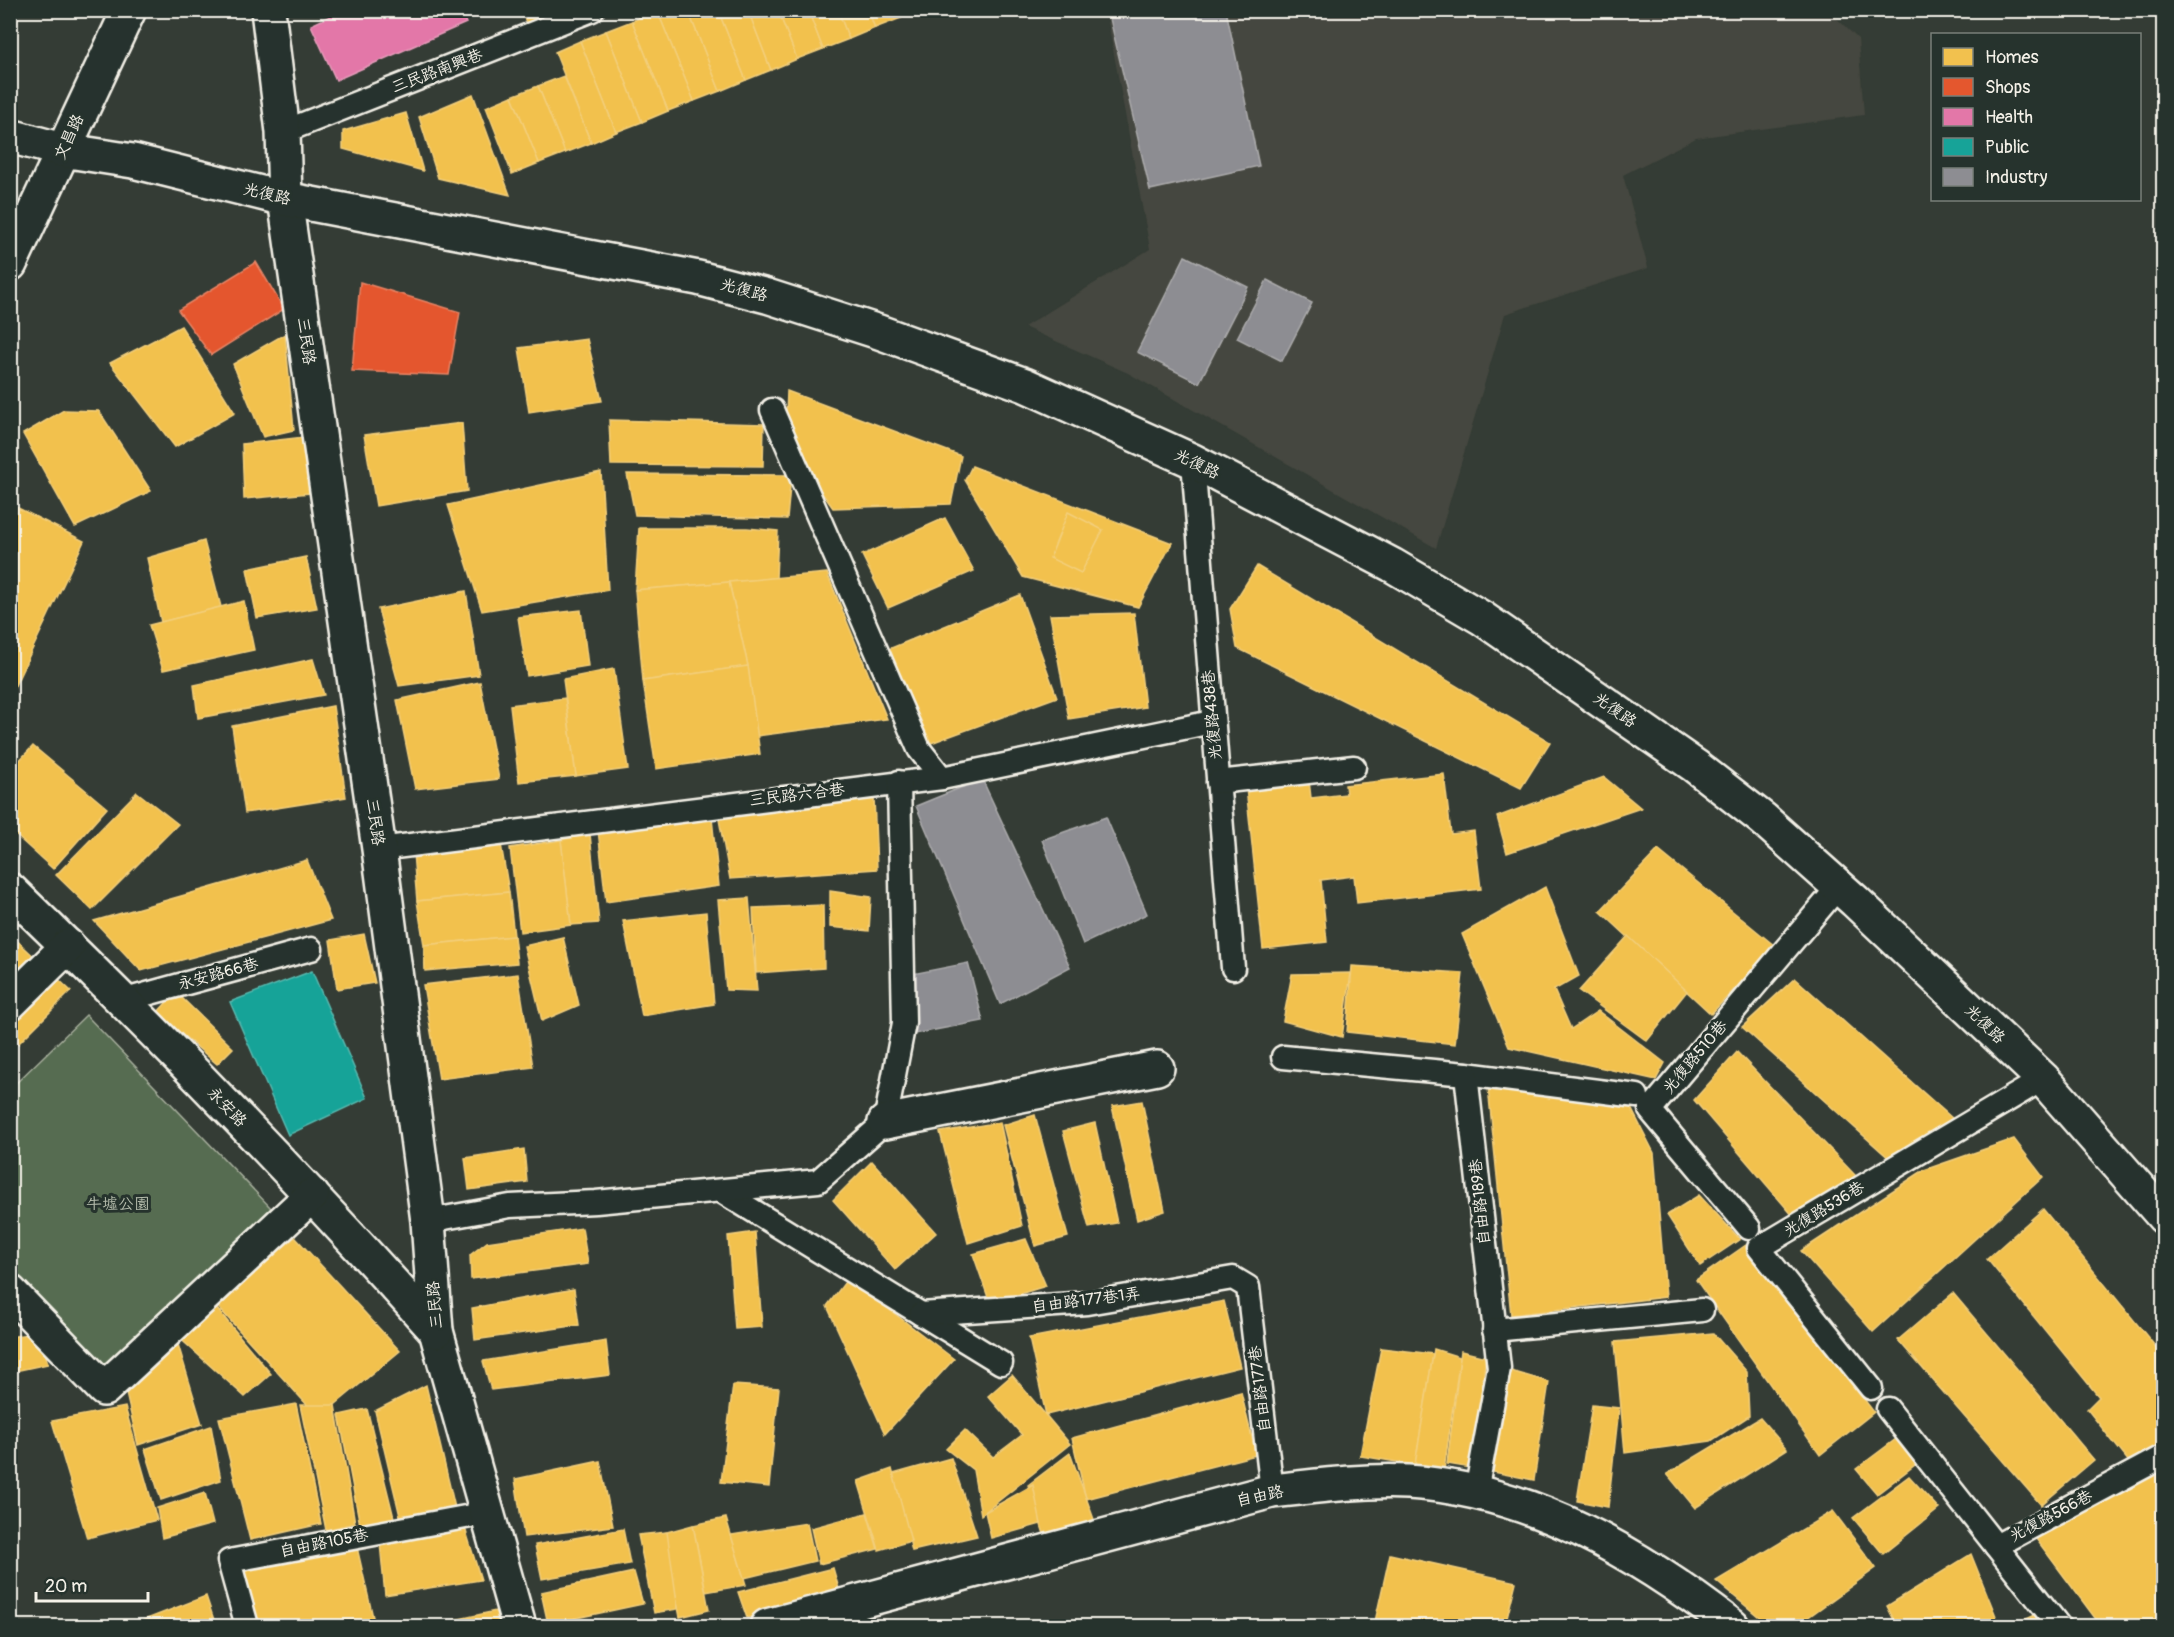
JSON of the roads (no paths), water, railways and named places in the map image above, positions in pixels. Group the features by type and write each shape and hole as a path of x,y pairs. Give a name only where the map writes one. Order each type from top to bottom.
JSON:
{"street":[{"name":"文昌路","path":"10,264 129,10"},
{"name":"三民路","path":"268,10 283,132 285,199 379,849 428,1221 436,1331 519,1626"},
{"name":"光復路","path":"10,136 62,150 133,161 285,199 698,278 767,296 879,332 1025,385 1193,461 1382,559 1482,618 1695,766 1763,819 1839,886 2043,1079 2163,1217"},
{"name":"永安路","path":"10,890 125,1000 312,1195 436,1331"},
{"path":"10,1003 68,946"},
{"path":"885,1122 1157,1068"},
{"path":"10,1292 104,1389 312,1195"},
{"name":"自由路","path":"767,1626 1272,1491 1346,1482 1408,1482 1476,1492 1544,1513 1620,1548 1683,1588 1732,1626"}],"lane":[{"name":"三民路南興巷","path":"283,132 592,10"},
{"path":"772,410 920,749 942,778"},
{"name":"光復路438巷","path":"1193,461 1233,968"},
{"name":"三民路六合巷","path":"379,849 942,778 1212,722"},
{"path":"1218,782 1354,766"},
{"path":"428,1221 510,1206 721,1191 818,1180 885,1122 904,1023 899,782"},
{"name":"光復路510巷","path":"1749,1228 1650,1110 1839,886"},
{"name":"永安路66巷","path":"125,1000 311,949"},
{"path":"1283,1057 1466,1074 1637,1096"},
{"name":"自由路189巷","path":"1466,1074 1498,1368 1476,1492"},
{"name":"光復路536巷","path":"1871,1388 1759,1248 2043,1079"},
{"path":"721,1191 1001,1363"},
{"name":"自由路177巷1弄","path":"921,1314 1087,1303 1233,1278 1248,1287"},
{"name":"自由路177巷","path":"1248,1287 1272,1491"},
{"path":"1494,1330 1702,1310"},
{"name":"光復路566巷","path":"1888,1410 1996,1546 2163,1456"},
{"name":"自由路105巷","path":"247,1626 229,1561 487,1513"},
{"path":"1996,1546 2059,1626"}],"park label":[{"name":"牛墟公園","path":"118,1204"}]}
